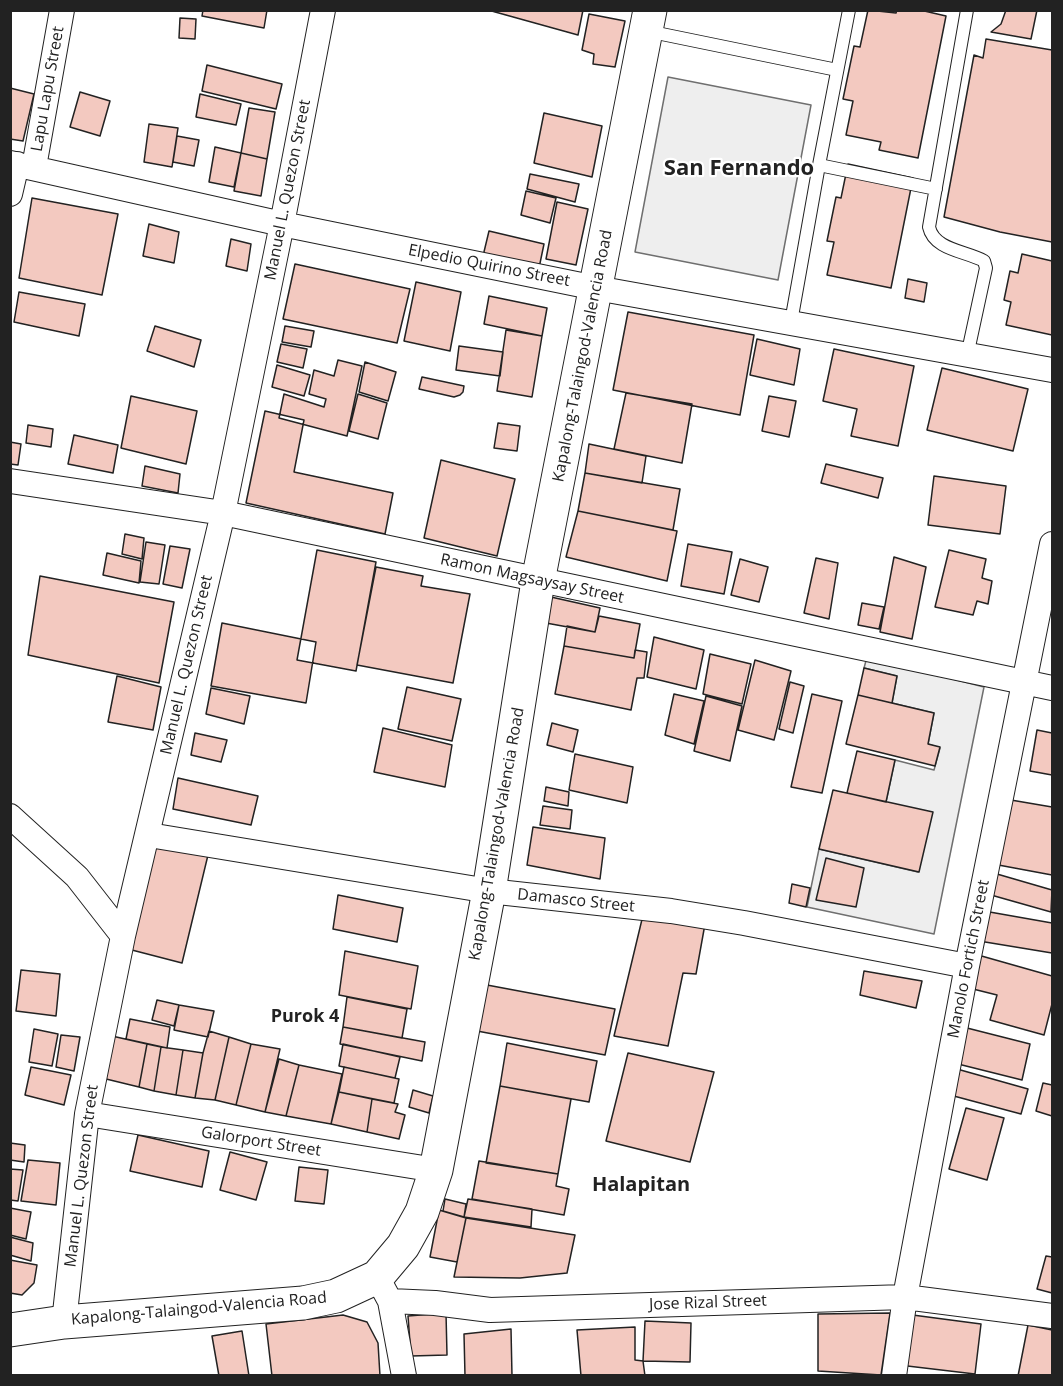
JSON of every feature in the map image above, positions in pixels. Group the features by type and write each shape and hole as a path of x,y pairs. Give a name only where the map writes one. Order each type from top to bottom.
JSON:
{"highway":[{"name":"Kapalong-Talaingod-Valencia Road","path":"10,1330 64,1322 303,1303 384,1289 403,1246 422,1212 436,1170 489,891 538,581 648,21"}],"street":[{"name":"Lapu Lapu Street","path":"10,194 62,10"},
{"name":"Manuel L. Quezon Street","path":"64,1322 87,1114 123,936 149,835 223,513 323,10"},
{"name":"Elpedio Quirino Street","path":"20,164 282,224 596,288 1053,370"},
{"name":"Ramon Magsaysay Street","path":"10,481 223,513 1053,688"},
{"name":"Manolo Fortich Street","path":"894,1376 905,1297 966,966 1053,544"},
{"path":"10,816 77,877 123,936"},
{"name":"Damasco Street","path":"149,835 489,891 703,916 966,966"},
{"name":"Galorport Street","path":"87,1114 436,1170"},
{"path":"384,1289 404,1376"},
{"name":"Jose Rizal Street","path":"384,1289 435,1303 490,1310 905,1297 1053,1316"}],"lane":[{"path":"791,322 849,10"},
{"path":"966,356 986,268 984,261 936,241 929,227 967,10"},
{"path":"648,21 837,70"},
{"path":"819,165 936,189"}],"shaded area":[{"path":"668,77 811,105 778,280 635,252"},
{"path":"867,657 984,687 934,934 807,907 819,849 918,872 886,802 895,760 934,770 940,748 928,744 934,713 892,703 897,676 864,668"}],"building":[{"path":"203,10 267,10 264,28 202,16"},
{"path":"488,10 583,10 578,35"},
{"path":"868,10 896,13 897,10 920,10 946,16 918,158 879,150 881,142 846,135 853,101 843,99 854,46 860,47"},
{"path":"1006,10 1037,10 1031,39 991,32 1001,24"},
{"path":"589,14 625,21 615,67 593,64 594,54 582,50"},
{"path":"180,18 196,19 195,39 179,38"},
{"path":"986,39 1052,50 1052,242 1000,232 944,217 974,55 983,58"},
{"path":"207,65 282,84 276,109 202,91"},
{"path":"10,88 34,94 23,141 10,139"},
{"path":"80,92 110,101 100,136 70,127"},
{"path":"200,94 241,104 236,125 196,117"},
{"path":"249,108 275,112 267,159 241,153"},
{"path":"544,113 602,126 592,177 534,163"},
{"path":"149,124 178,128 172,167 144,162"},
{"path":"177,136 199,140 194,166 173,162"},
{"path":"215,147 241,153 234,187 209,182"},
{"path":"241,153 267,159 261,196 234,191"},
{"path":"848,164 913,178 891,288 827,275 834,242 827,241 836,197 841,198"},
{"path":"530,174 579,184 575,202 527,189"},
{"path":"526,191 556,198 550,223 521,215"},
{"path":"32,198 118,214 102,295 19,278"},
{"path":"557,202 588,209 576,265 546,259"},
{"path":"149,224 179,232 174,263 143,256"},
{"path":"489,231 544,244 539,268 483,256"},
{"path":"231,239 251,244 247,271 226,266"},
{"path":"1022,254 1052,261 1052,335 1006,325 1011,302 1004,300 1010,271 1018,273"},
{"path":"295,264 410,289 397,343 283,319"},
{"path":"908,279 927,283 924,302 905,298"},
{"path":"416,282 461,292 450,351 404,341"},
{"path":"19,292 85,304 79,336 14,322"},
{"path":"489,296 547,308 542,336 484,324"},
{"path":"628,312 754,335 740,415 613,390"},
{"path":"155,326 201,340 194,367 147,351"},
{"path":"285,326 314,331 311,347 282,342"},
{"path":"506,330 542,336 532,397 497,391"},
{"path":"757,339 800,349 794,385 750,375"},
{"path":"281,344 307,349 303,368 277,362"},
{"path":"459,346 503,352 500,376 456,370"},
{"path":"834,349 914,366 898,446 851,436 857,409 823,401"},
{"path":"338,360 362,366 347,436 279,418 284,394 324,407 326,399 309,394 314,370 334,376"},
{"path":"365,362 396,372 388,401 359,392"},
{"path":"277,365 310,375 304,396 272,387"},
{"path":"942,368 1028,389 1013,451 927,430"},
{"path":"422,377 464,386 463,392 454,397 419,389"},
{"path":"626,393 692,404 682,463 614,449"},
{"path":"358,394 387,403 378,439 349,431"},
{"path":"131,396 197,411 186,464 121,448"},
{"path":"769,396 796,401 789,437 762,431"},
{"path":"265,411 304,420 294,472 393,493 385,534 246,503"},
{"path":"498,423 520,426 517,451 494,448"},
{"path":"28,425 53,429 51,447 26,443"},
{"path":"74,435 118,445 113,473 68,464"},
{"path":"10,442 21,444 18,465 10,464"},
{"path":"589,444 646,456 642,483 585,473"},
{"path":"441,460 515,479 497,556 424,538"},
{"path":"826,464 883,478 878,498 821,483"},
{"path":"145,466 180,474 178,493 142,486"},
{"path":"585,473 680,489 673,530 578,511"},
{"path":"934,476 1006,486 1000,534 928,525"},
{"path":"578,511 677,531 667,581 566,557"},
{"path":"125,534 144,538 142,559 122,554"},
{"path":"146,542 165,545 159,584 140,582"},
{"path":"688,544 732,552 724,594 681,586"},
{"path":"170,546 190,549 182,588 163,584"},
{"path":"317,550 376,562 356,671 297,660"},
{"path":"949,550 986,559 982,578 992,581 988,604 977,601 973,615 935,607"},
{"path":"107,553 141,561 139,583 103,575"},
{"path":"894,557 926,567 912,639 880,632"},
{"path":"816,558 838,563 829,619 804,613"},
{"path":"740,559 768,567 759,602 731,595"},
{"path":"376,567 423,576 421,586 470,594 453,683 357,665"},
{"path":"40,576 174,602 159,683 28,655"},
{"path":"551,597 600,608 595,632 546,623"},
{"path":"862,603 884,607 879,629 858,625"},
{"path":"599,616 640,624 634,658 564,646 567,626 595,632"},
{"path":"222,623 316,642 306,703 211,686"},
{"path":"654,637 704,650 696,689 647,677"},
{"path":"564,646 634,658 635,650 647,652 644,678 637,678 631,710 555,694"},
{"path":"710,654 751,664 742,704 703,694"},
{"path":"755,660 791,671 774,740 738,730"},
{"path":"864,668 897,676 892,703 858,695"},
{"path":"117,676 161,687 153,730 108,722"},
{"path":"790,682 804,686 793,733 779,729"},
{"path":"407,687 461,699 452,741 398,729"},
{"path":"211,688 250,696 244,724 206,714"},
{"path":"674,694 704,701 694,744 665,735"},
{"path":"812,694 842,701 822,793 791,787"},
{"path":"858,695 934,713 928,744 940,747 935,766 846,744"},
{"path":"706,696 742,706 730,761 694,751"},
{"path":"552,723 578,730 573,752 547,745"},
{"path":"383,728 452,745 445,787 374,772"},
{"path":"1037,730 1052,733 1052,775 1030,771"},
{"path":"195,733 227,740 221,762 191,755"},
{"path":"857,751 895,760 886,802 847,793"},
{"path":"575,754 633,767 627,803 569,790"},
{"path":"178,778 258,796 251,825 173,809"},
{"path":"546,787 569,792 568,806 544,801"},
{"path":"833,790 933,812 919,872 819,849"},
{"path":"1005,799 1052,807 1052,875 993,864"},
{"path":"543,806 572,810 570,829 540,825"},
{"path":"533,827 605,838 600,879 527,865"},
{"path":"152,844 208,855 182,963 128,949"},
{"path":"826,858 864,868 856,907 816,900"},
{"path":"997,874 1052,890 1051,912 991,895"},
{"path":"792,884 810,888 806,907 789,903"},
{"path":"338,895 403,908 397,942 333,929"},
{"path":"644,911 705,924 696,974 683,973 668,1046 614,1036"},
{"path":"984,911 1052,923 1052,953 979,941"},
{"path":"345,951 418,966 411,1009 339,995"},
{"path":"978,955 1052,976 1052,1004 1044,1035 990,1020 997,995 969,988"},
{"path":"21,970 60,974 56,1016 16,1011"},
{"path":"864,971 922,981 916,1008 860,995"},
{"path":"487,985 615,1009 605,1055 477,1031"},
{"path":"347,997 407,1009 402,1038 343,1027"},
{"path":"157,1000 179,1005 174,1026 152,1020"},
{"path":"179,1005 214,1011 208,1037 174,1030"},
{"path":"130,1019 170,1027 167,1048 126,1039"},
{"path":"343,1027 425,1042 422,1061 340,1044"},
{"path":"967,1028 1030,1044 1022,1080 958,1064"},
{"path":"34,1029 58,1034 52,1066 29,1062"},
{"path":"209,1031 229,1037 215,1100 195,1098"},
{"path":"61,1035 80,1037 74,1071 56,1067"},
{"path":"112,1036 147,1044 139,1087 102,1078"},
{"path":"229,1037 251,1044 236,1105 215,1100"},
{"path":"507,1043 597,1061 589,1102 500,1086"},
{"path":"147,1044 161,1047 154,1091 139,1087"},
{"path":"251,1044 280,1049 265,1112 236,1105"},
{"path":"343,1044 400,1057 395,1078 339,1066"},
{"path":"161,1047 183,1050 176,1095 154,1091"},
{"path":"183,1050 203,1053 195,1098 176,1095"},
{"path":"628,1053 714,1072 690,1162 606,1141"},
{"path":"279,1059 299,1065 286,1116 265,1112"},
{"path":"299,1065 342,1074 331,1124 286,1116"},
{"path":"31,1067 71,1075 64,1105 25,1095"},
{"path":"344,1067 399,1079 394,1103 339,1092"},
{"path":"957,1069 1028,1089 1021,1114 950,1095"},
{"path":"1043,1083 1052,1085 1052,1116 1036,1111"},
{"path":"500,1086 571,1099 558,1174 486,1163"},
{"path":"413,1090 433,1096 429,1113 409,1107"},
{"path":"339,1092 372,1099 367,1132 331,1124"},
{"path":"372,1099 398,1104 395,1112 405,1115 399,1139 367,1132"},
{"path":"966,1108 1004,1118 987,1180 949,1169"},
{"path":"138,1135 209,1151 202,1187 130,1171"},
{"path":"10,1143 25,1145 24,1162 10,1160"},
{"path":"230,1152 267,1162 256,1200 220,1190"},
{"path":"28,1160 60,1163 56,1205 21,1201"},
{"path":"479,1161 558,1174 556,1186 569,1189 564,1215 472,1199"},
{"path":"299,1167 328,1170 324,1204 295,1201"},
{"path":"10,1169 23,1170 18,1201 10,1200"},
{"path":"445,1199 466,1204 464,1217 443,1211"},
{"path":"468,1199 532,1209 531,1227 464,1217"},
{"path":"10,1208 31,1212 26,1239 10,1235"},
{"path":"439,1210 466,1218 457,1262 430,1257"},
{"path":"466,1218 575,1235 567,1273 520,1278 454,1277"},
{"path":"10,1237 33,1243 31,1261 10,1255"},
{"path":"1046,1256 1052,1257 1052,1293 1037,1289"},
{"path":"10,1260 37,1265 34,1283 22,1295 10,1293"},
{"path":"446,1313 447,1355 411,1356 408,1316"},
{"path":"890,1313 881,1375 818,1371 818,1314"},
{"path":"905,1314 981,1324 975,1374 899,1365"},
{"path":"343,1315 367,1322 378,1343 380,1376 272,1376 266,1324"},
{"path":"645,1321 691,1323 690,1362 643,1361"},
{"path":"1028,1325 1052,1330 1052,1376 1018,1376"},
{"path":"635,1327 635,1360 643,1361 645,1376 581,1376 577,1330"},
{"path":"511,1329 512,1376 465,1376 464,1334"},
{"path":"242,1331 249,1376 219,1376 212,1336"}],"district":[{"name":"San Fernando","path":"739,169"},
{"name":"Purok 4","path":"305,1017"},
{"name":"Halapitan","path":"641,1185"}]}
